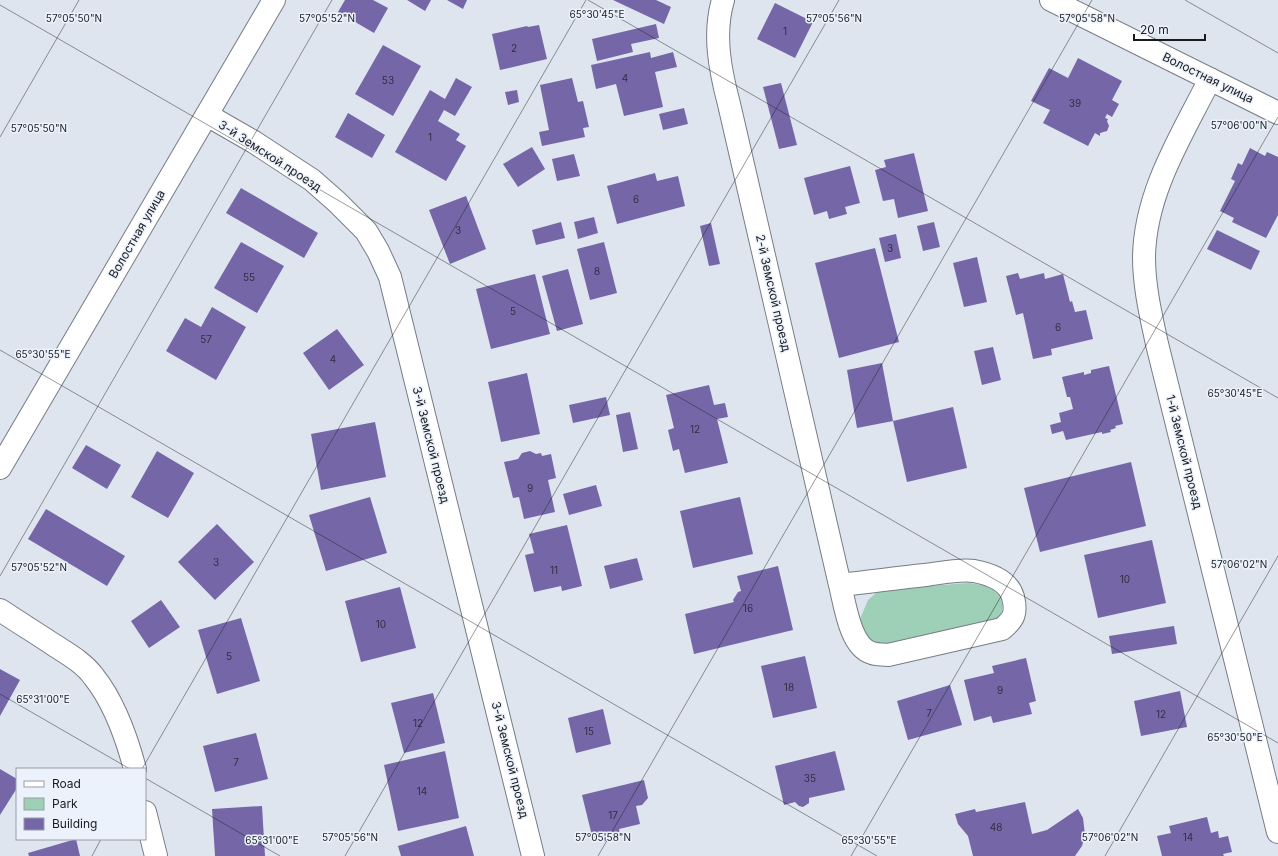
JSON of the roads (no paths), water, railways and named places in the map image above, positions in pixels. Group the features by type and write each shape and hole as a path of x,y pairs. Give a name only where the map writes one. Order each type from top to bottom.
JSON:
{"street":[{"name":"Волостная улица","path":"0,468 274,0"},
{"name":"2-й Земской проезд","path":"723,0 719,24 718,44 723,82 840,585 854,636 861,646 872,653 888,655 1002,629 1011,622 1015,613 1015,604 1012,594 1007,586 997,578 973,571 951,571 840,585"},
{"name":"Волостная улица","path":"1052,0 1278,113"},
{"name":"1-й Земской проезд","path":"1210,79 1163,171 1153,199 1147,228 1145,250 1146,287 1157,344 1278,832"},
{"name":"3-й Земской проезд","path":"207,115 254,142 312,180 337,202 366,231 378,251 390,277 534,856"},
{"path":"0,610 77,660 94,677 107,697 119,722 130,750 135,768"},
{"path":"146,816 156,856"}]}
